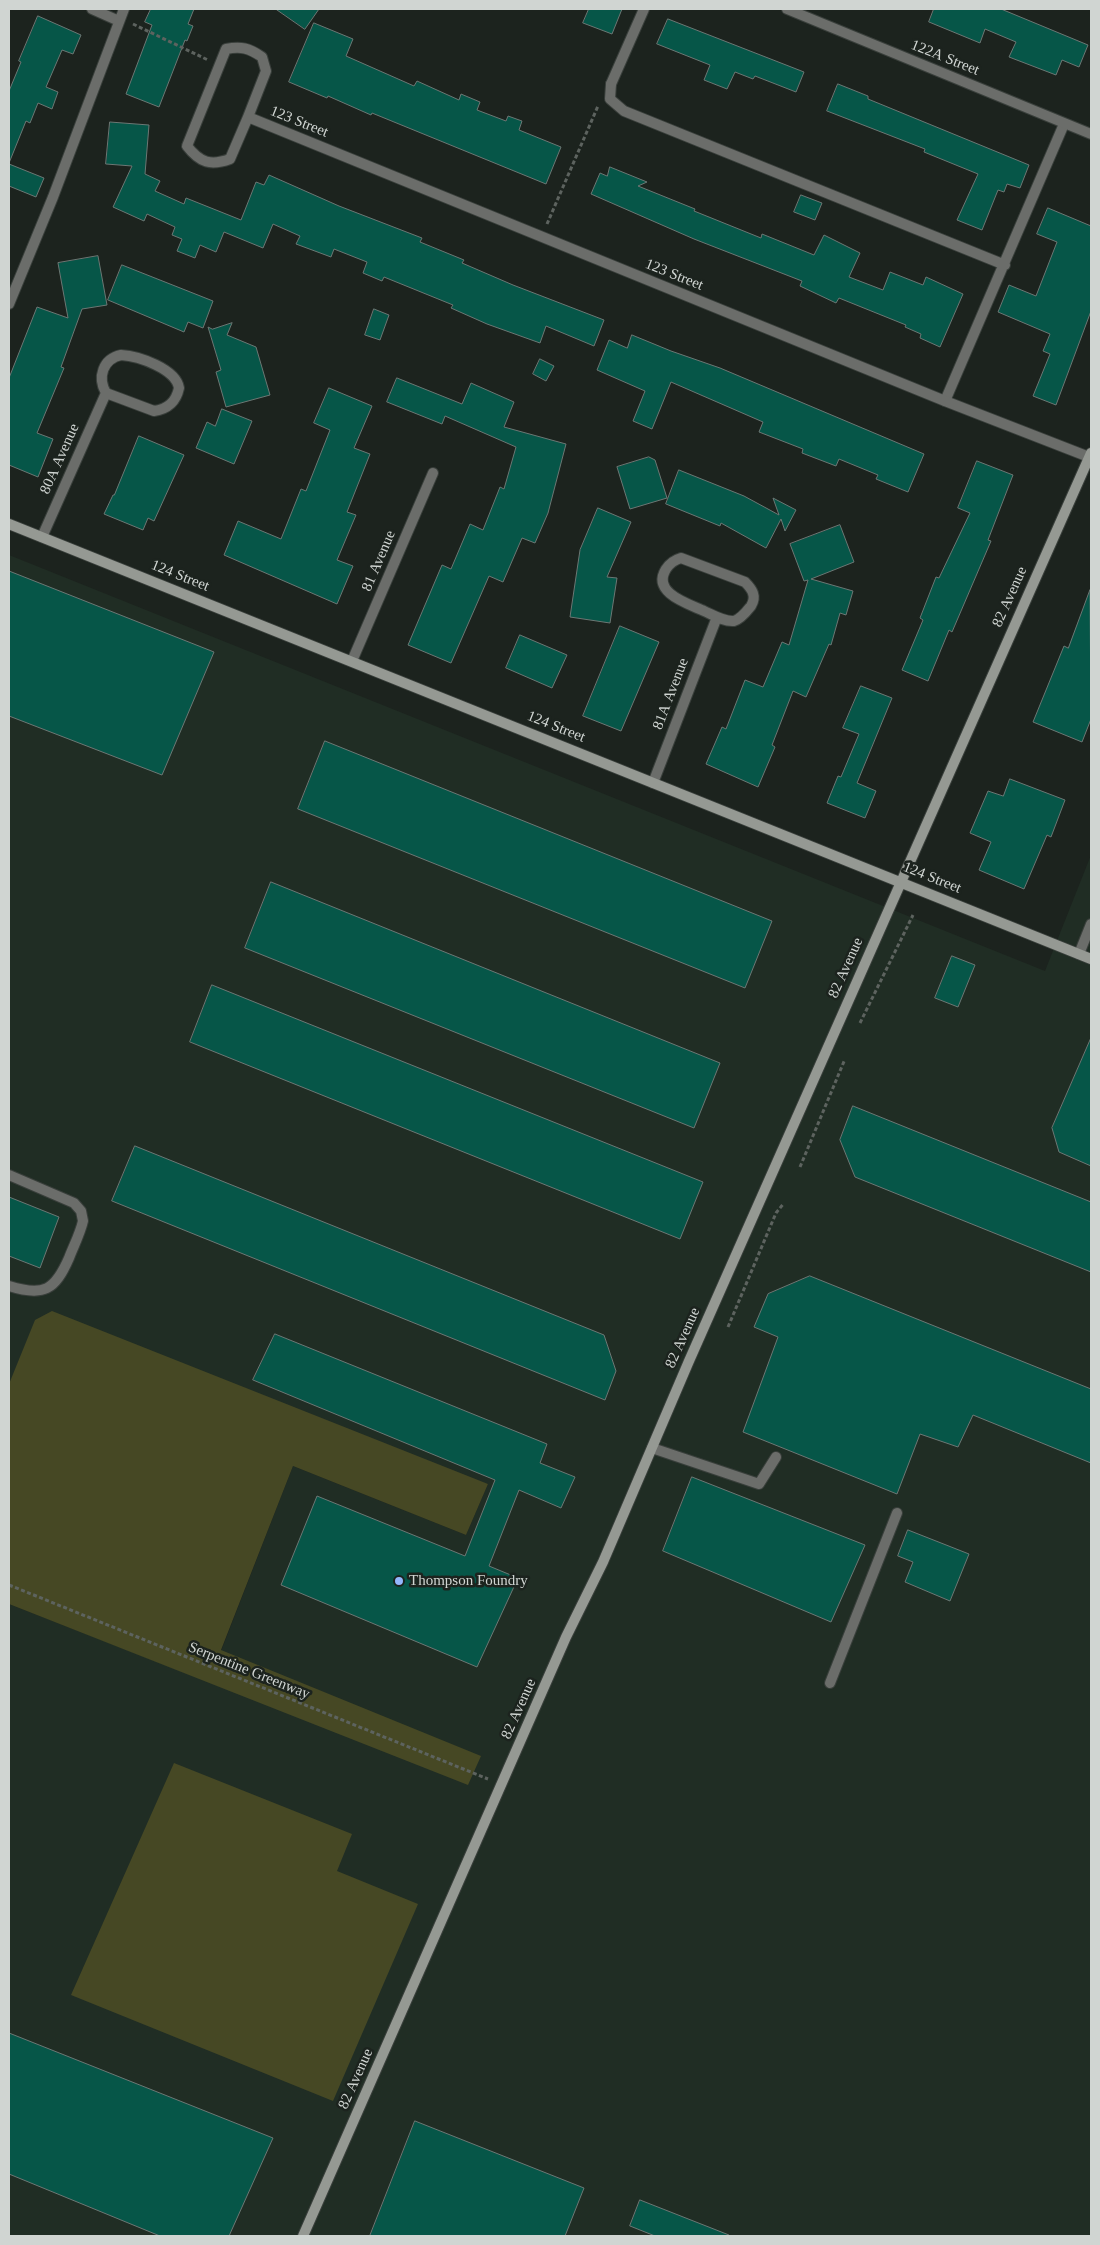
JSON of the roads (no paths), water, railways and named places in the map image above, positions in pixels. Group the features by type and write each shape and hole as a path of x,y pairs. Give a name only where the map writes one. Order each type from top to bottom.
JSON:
{"street":[{"path":"92,9 123,21"},
{"path":"9,304 123,21 124,9"},
{"path":"644,9 611,84 610,99 624,111 1005,265"},
{"name":"122A Street","path":"787,9 1091,134"},
{"name":"123 Street","path":"238,47 251,49 262,57 266,71 248,117 230,159 216,164 196,158 187,146 226,49 238,47"},
{"name":"123 Street","path":"248,117 945,401 1090,455"},
{"path":"945,401 1064,124"},
{"name":"80A Avenue","path":"121,355 129,355 165,369 172,374 180,388 178,395 169,406 154,411 106,392 101,382 105,364 115,356 121,355"},
{"name":"80A Avenue","path":"42,538 106,392"},
{"name":"82 Avenue","path":"303,2236 566,1637 604,1562 900,881 1090,455"},
{"name":"81 Avenue","path":"352,661 433,473"},
{"name":"124 Street","path":"9,524 1091,959"},
{"path":"681,558 690,560 745,582 752,589 753,602 739,619 727,620 717,616 671,595 663,583 666,570 672,562 681,558"},
{"name":"81A Avenue","path":"653,783 717,616"},
{"path":"1079,954 1091,924"},
{"path":"9,1175 74,1203 81,1211 83,1221 61,1277 52,1287 39,1291 26,1291 9,1286"},
{"path":"652,1448 759,1484 776,1457"},
{"path":"830,1683 897,1513"}],"place":[{"name":"Thompson Foundry","path":"399,1581"}]}
